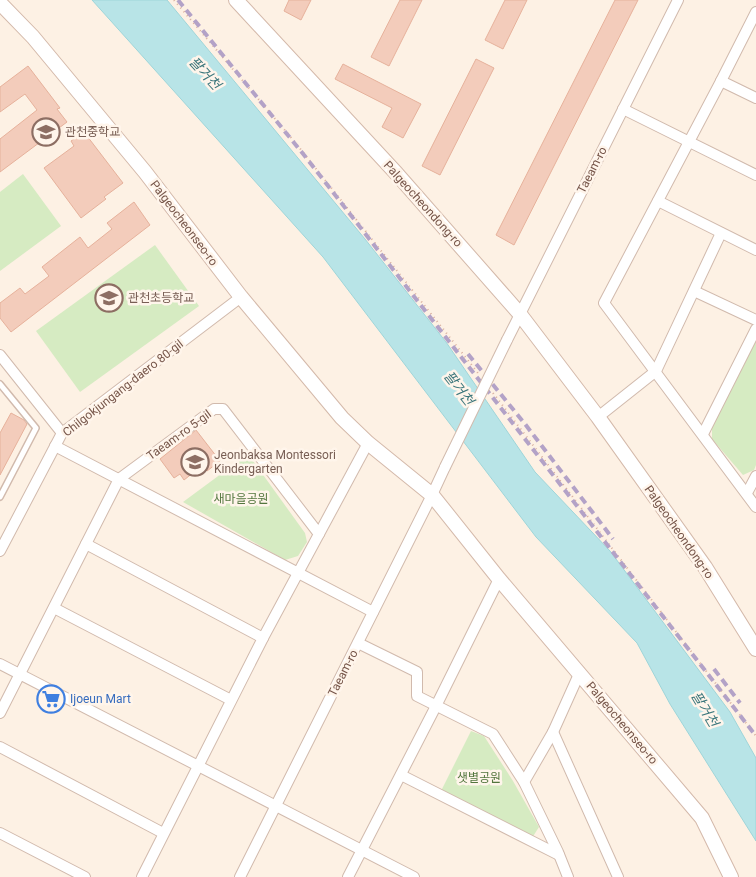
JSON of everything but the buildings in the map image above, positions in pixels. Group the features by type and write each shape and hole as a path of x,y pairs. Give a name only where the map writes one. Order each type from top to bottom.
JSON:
{"main road":[{"name":"Palgeocheondong-ro","path":"236,0 397,174 519,313 598,417 705,567 756,649"},
{"name":"Palgeocheonseo-ro","path":"0,3 33,38 145,172 241,297 342,418 368,443 432,495 499,579 580,672 702,818 731,877"}],"street":[{"name":"Taeam-ro","path":"240,877 432,495 519,313 678,0"},
{"path":"756,12 690,142 604,303 756,506"},
{"path":"721,81 756,98"},
{"path":"623,109 756,175"},
{"path":"658,202 756,250"},
{"path":"598,417 656,371 721,233"},
{"path":"694,291 756,320"},
{"name":"Chilgokjungang-daero 80-gil","path":"0,551 62,432 241,297"},
{"path":"703,434 756,329"},
{"path":"0,355 62,432"},
{"name":"Taeam-ro 5-gil","path":"0,713 119,479 214,409 223,409 319,534"},
{"path":"142,877 263,638 368,443"},
{"path":"55,446 373,612"},
{"path":"747,493 756,476"},
{"path":"86,544 263,638"},
{"path":"348,877 499,579"},
{"path":"54,608 231,700"},
{"path":"358,643 417,672 417,696 493,734 524,782 568,877"},
{"path":"0,664 414,877"},
{"path":"524,782 553,732 580,672"},
{"path":"553,732 618,877"},
{"path":"0,747 163,834"},
{"path":"401,775 559,855"},
{"path":"0,833 86,877"}],"lane":[{"path":"0,386 36,428 0,497"}],"path":[{"path":"174,0 294,141 442,325 482,379"},
{"path":"488,386 756,736"}],"green space":[{"path":"23,174 61,226 0,271 0,192"},
{"path":"155,245 199,306 80,392 36,331"},
{"path":"756,338 756,465 754,470 743,475 712,439 712,428"},
{"name":"새마을공원","path":"248,454 305,533 307,542 298,556 285,560 183,502"},
{"name":"샛별공원","path":"471,731 484,736 513,781 539,827 532,838 441,791"}],"water":[{"name":"팔거천","path":"92,0 167,0 365,239 446,342 535,472 610,551 730,712 756,758 756,841 670,704 637,643 536,537 323,257"}],"railway":[{"path":"178,0 304,155 756,736"},
{"path":"468,354 525,424 613,539"},
{"path":"714,669 740,703"}],"place":[{"name":"관천중학교","path":"46,132"},
{"name":"관천초등학교","path":"109,298"},
{"name":"Jeonbaksa Montessori Kindergarten","path":"195,462"},
{"name":"Ijoeun Mart","path":"51,699"}]}
